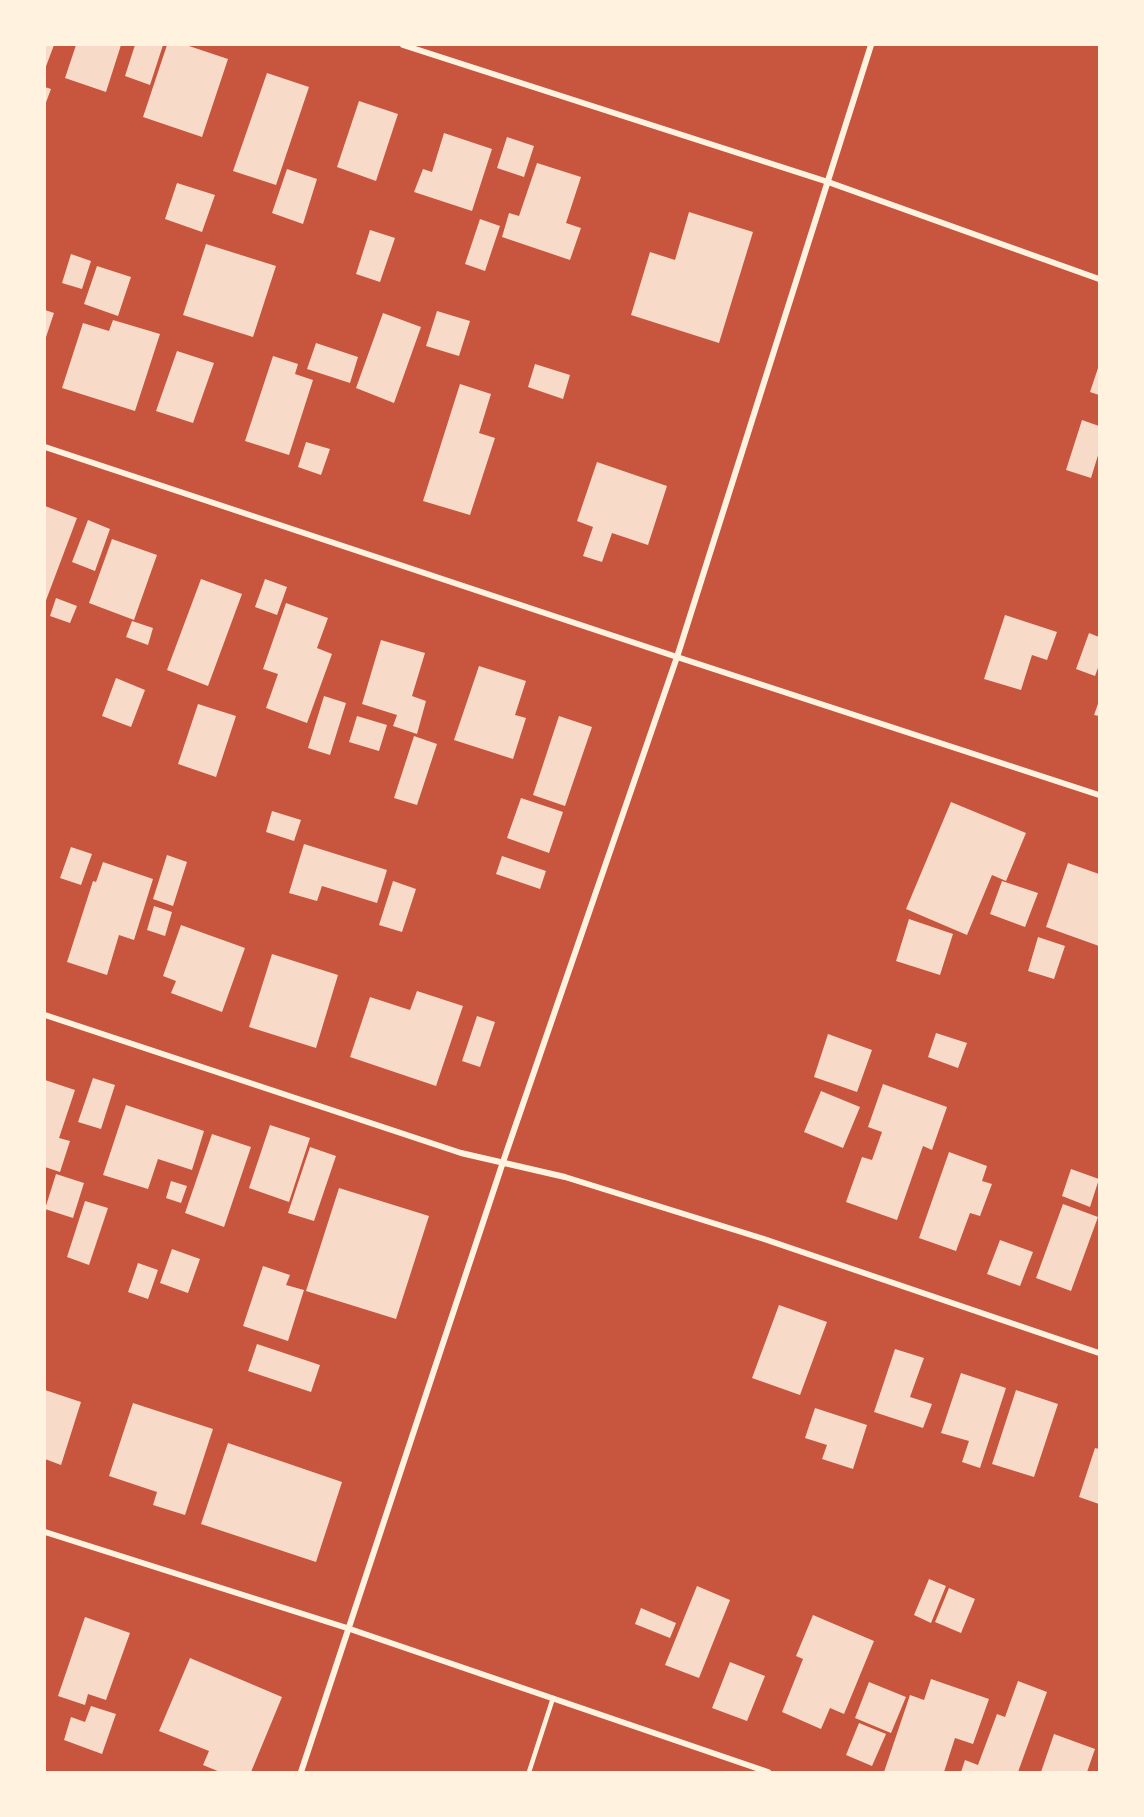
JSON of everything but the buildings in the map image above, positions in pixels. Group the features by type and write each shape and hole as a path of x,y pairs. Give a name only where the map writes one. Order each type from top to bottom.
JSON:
{"street":[{"path":"403,45 828,182 1099,279"},
{"path":"301,1772 503,1162 676,657 871,45"},
{"path":"45,447 1099,795"},
{"path":"45,1015 450,1149 565,1177 765,1239 1099,1353"},
{"path":"45,1532 347,1628 768,1772"}],"lane":[{"path":"529,1772 553,1698"}]}
